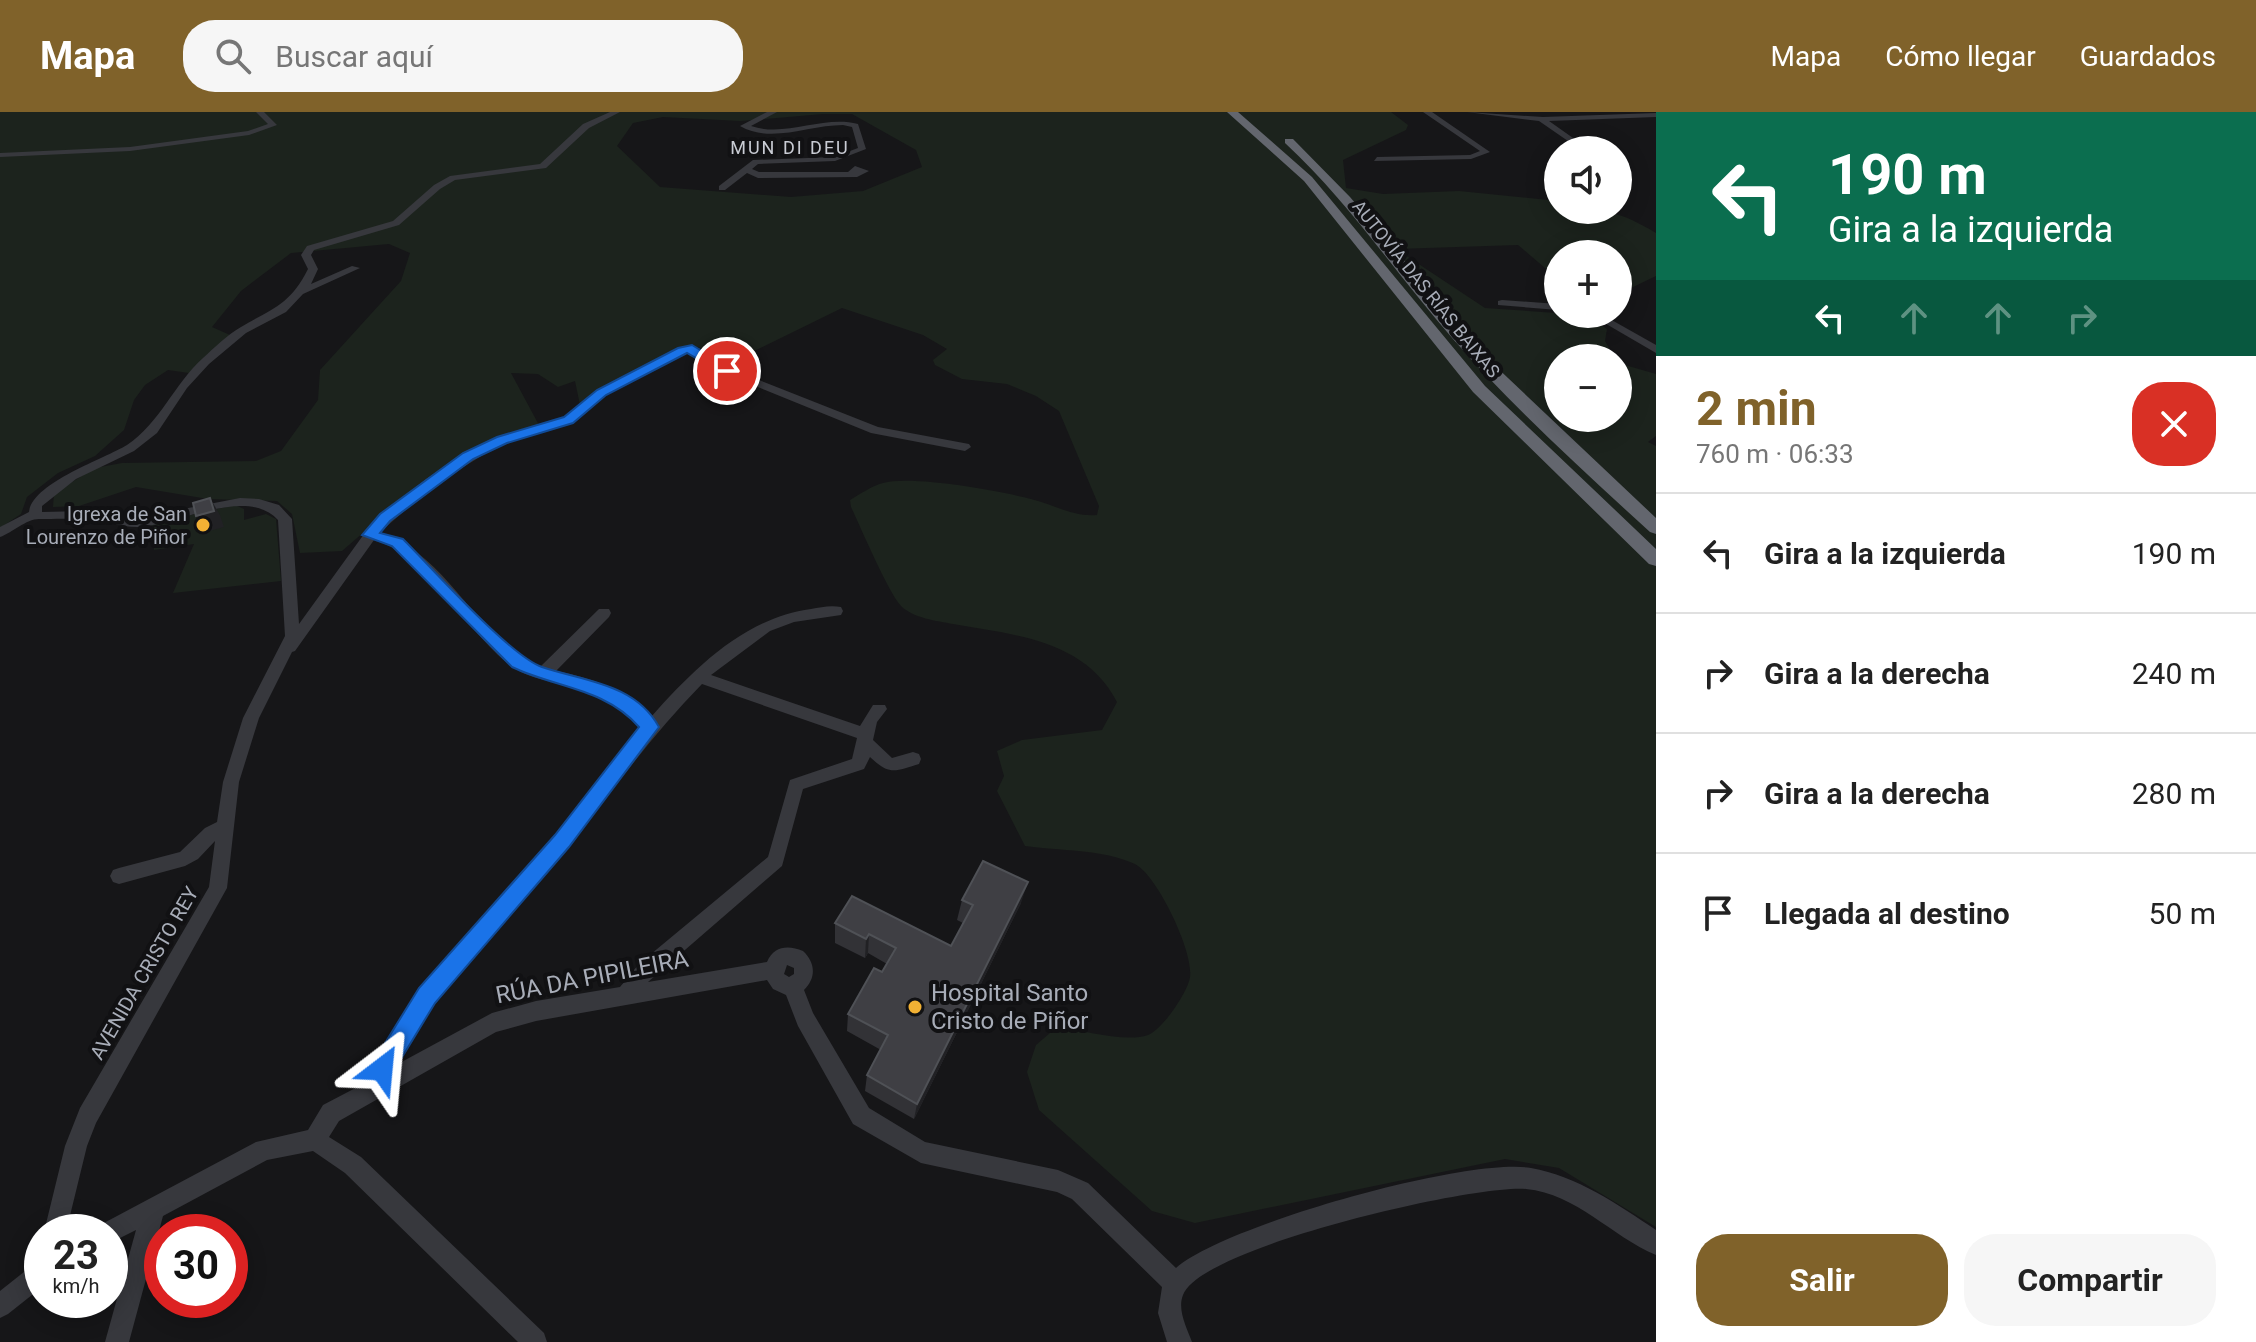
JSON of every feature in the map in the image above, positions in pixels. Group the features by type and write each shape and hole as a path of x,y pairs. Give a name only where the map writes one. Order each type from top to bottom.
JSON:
{"highway":[{"name":"AUTOVÍA DAS RÍAS BAIXAS","path":"1232,112 1281,152 1326,198 1420,320 1489,399 1656,560"},
{"name":"AUTOVÍA DAS RÍAS BAIXAS","path":"1249,112 1314,162 1350,201 1471,350 1584,463 1656,528"}],"street":[{"path":"0,155 102,151 249,133 273,125 260,112"},
{"path":"0,533 35,514 36,505 55,487 145,437 164,417 184,384 212,356 242,331 282,310 298,294 313,272 306,255 310,248 396,223 430,192 453,178 543,166 586,126 616,112"},
{"path":"722,188 741,172 762,161 814,161 852,155 863,146 856,133 834,119 770,130 744,126 773,112"},
{"path":"1377,159 1471,157 1486,152 1427,112"},
{"path":"1471,112 1540,119 1656,115"},
{"path":"1530,112 1565,136"},
{"path":"741,172 758,175 852,172"},
{"path":"298,294 355,268"},
{"path":"298,294 323,298"},
{"path":"1502,303 1544,306"},
{"path":"1618,328 1656,350"},
{"path":"286,651 385,517 468,456 502,440 569,420 601,392 687,349 695,350 727,371 868,427 898,437 965,447"},
{"name":"AVENIDA CRISTO REY","path":"35,514 49,517 92,515 135,523 231,502 276,510 285,519 292,622 286,651 251,718 229,791 221,870 211,904 88,1116 76,1146 59,1214"},
{"path":"370,535 397,543 515,661 543,674 579,681 599,689 633,708 650,727"},
{"path":"292,622 305,617 329,595"},
{"path":"373,1088 396,1043 427,995 554,850 650,727 700,677 774,623 799,615 836,611"},
{"path":"543,674 604,613"},
{"path":"700,677 865,738 888,764 913,759"},
{"path":"626,995 646,970 776,861 799,782 854,767 861,760 867,723 879,709"},
{"path":"119,876 183,858 192,853 206,835 225,827"},
{"name":"RÚA DA PIPILEIRA","path":"315,1140 331,1113 492,1023 536,1011 773,970 780,983 792,985 805,1019 845,1093 867,1121 921,1152 1058,1181 1080,1191 1175,1283"},
{"path":"128,1222 264,1150 315,1140 353,1165 535,1342"},
{"path":"1180,1342 1169,1305 1175,1283 1221,1251 1266,1234 1449,1184 1490,1177 1528,1178 1564,1189 1656,1243"},
{"path":"117,1342 154,1207"},
{"path":"0,1306 24,1287"}],"shaded area":[{"path":"0,112 1391,112 1408,125 1406,130 1343,160 1346,188 1383,194 1459,191 1544,200 1544,224 1632,224 1632,220 1656,233 1656,276 1632,288 1632,240 1544,240 1544,267 1518,245 1396,249 1485,308 1544,312 1544,328 1607,329 1607,344 1544,344 1544,432 1632,432 1632,367 1656,374 1656,436 1648,442 1656,446 1656,1227 1559,1168 1505,1159 1195,1223 1152,1211 1039,1110 1027,1072 1036,1045 1057,1027 1128,1038 1154,1032 1180,1001 1190,977 1190,965 1172,915 1144,871 1135,864 1109,856 1025,846 997,791 1004,776 997,751 1022,740 1102,730 1117,702 1103,681 1087,665 1047,644 933,620 906,610 889,588 851,507 850,500 879,484 914,481 999,492 1072,512 1097,515 1099,506 1059,411 1036,396 1007,384 962,379 935,365 933,360 947,349 923,335 842,308 750,353 683,346 580,405 575,381 558,387 538,374 511,373 540,427 500,438 372,525 342,551 300,553 292,514 277,501 208,499 136,487 79,506 53,507 54,493 95,468 122,463 256,461 281,451 318,400 320,370 401,281 410,253 389,244 291,253 241,291 212,327 230,335 189,373 168,370 145,385 134,400 124,430 95,456 58,473 27,497 21,514 0,528","holes":["852,114 916,150 922,167 863,191 791,197 660,187 617,146 633,123 663,117 740,121"]},
{"path":"235,505 244,509 244,520 266,514 276,519 281,581 173,593 194,544 154,550 152,524"}],"building":[{"path":"210,498 214,511 196,516 193,503"},
{"name":"Hospital Santo Cristo de Piñor","path":"983,861 1028,882 917,1104 867,1075 888,1035 848,1014 874,968 882,972 896,948 869,934 866,939 835,923 852,896 951,946 973,905 962,900"}],"place":[{"name":"Igrexa de San Lourenzo de Piñor","path":"203,525"},
{"name":"Hospital Santo Cristo de Piñor","path":"915,1007"}],"district":[{"name":"MUN DI DEU","path":"790,148"}],"route":[{"path":"382,1069 427,995 562,841 650,727 640,713 599,689 579,681 539,673 518,663 397,543 384,536 370,535 385,517 468,456 502,440 569,420 601,392 683,350 692,348 710,363 727,371"}]}
